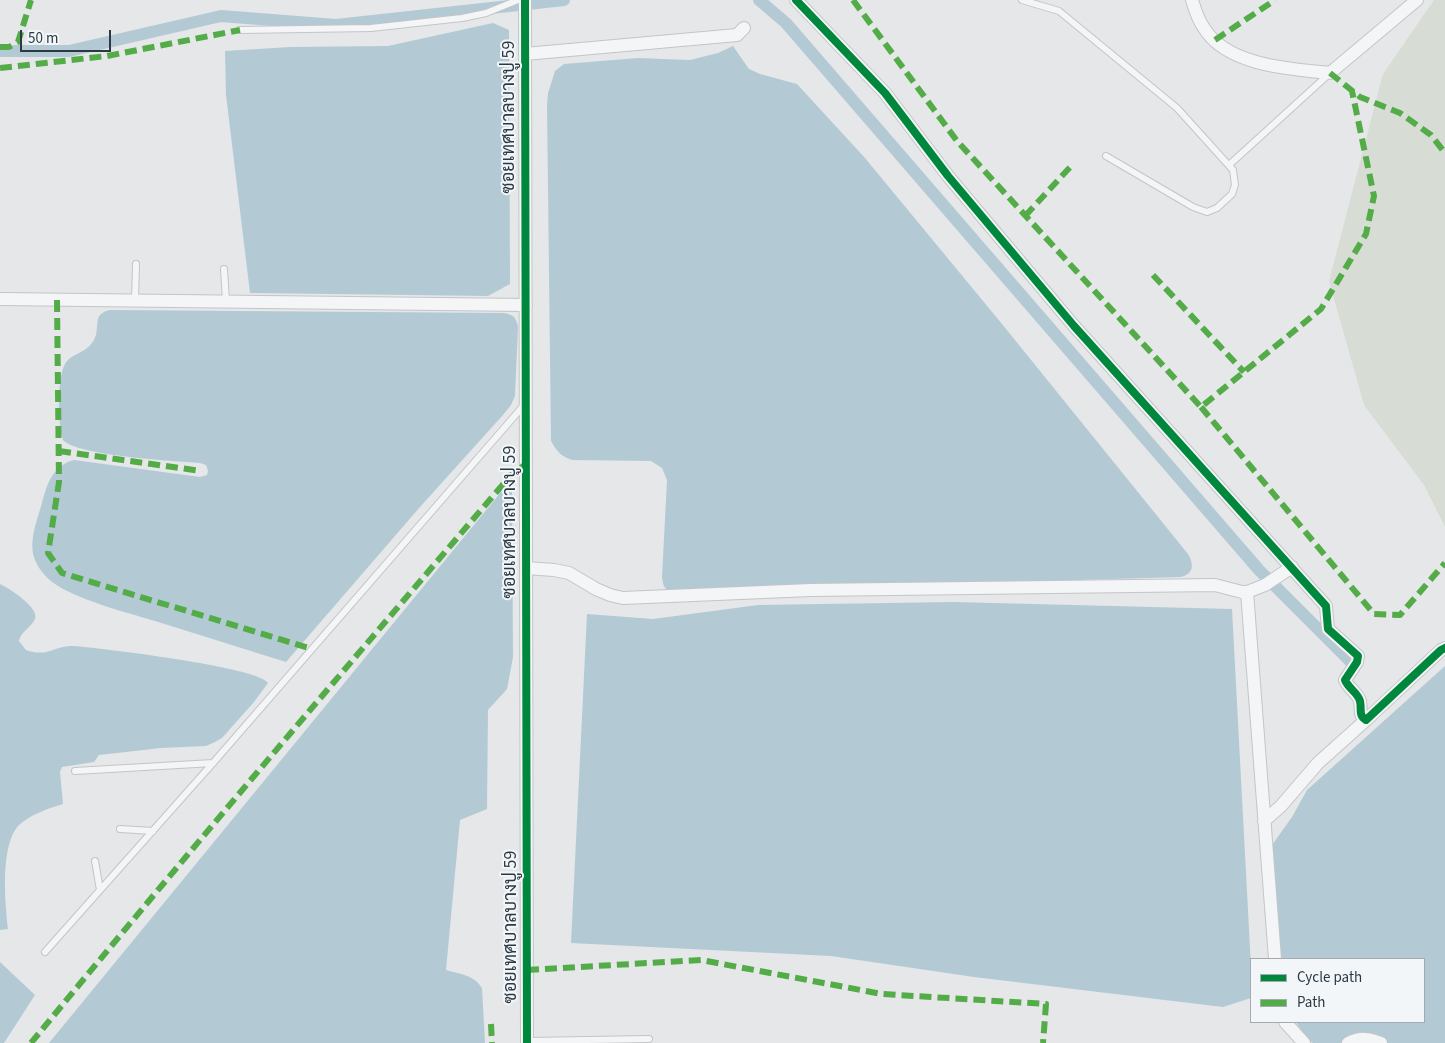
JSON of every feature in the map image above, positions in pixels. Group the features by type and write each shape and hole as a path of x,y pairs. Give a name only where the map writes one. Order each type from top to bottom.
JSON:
{"street":[{"name":"ซอยเทศบาลบางปู 59","path":"525,0 528,1042"},
{"path":"796,0 885,93 948,176 1074,326 1326,606 1328,629 1358,656 1345,680 1346,684 1359,698 1360,713 1362,718 1366,720"},
{"path":"1192,0 1204,30 1224,48 1238,56 1257,62 1330,73 1418,0"},
{"path":"525,54 737,35 744,28"},
{"path":"0,299 526,305"},
{"path":"526,568 569,573 596,589 623,598 811,590 1215,585 1247,592 1264,585 1292,567"},
{"path":"1247,592 1275,958"},
{"path":"1264,821 1281,806 1318,763 1440,650 1445,648"},
{"path":"1286,1023 1304,1043"},
{"path":"1348,1043 1360,1038 1368,1038 1381,1043"}],"lane":[{"path":"240,30 371,28 462,18 486,13 518,0"},
{"path":"1022,0 1059,11 1177,108 1233,170 1235,185 1232,194 1218,208 1207,212 1193,207 1106,156"},
{"path":"1229,165 1330,73"},
{"path":"135,300 136,264"},
{"path":"224,268 226,301"},
{"path":"45,952 213,763 526,404"},
{"path":"75,771 213,763"},
{"path":"120,829 153,830"},
{"path":"94,861 100,890"},
{"path":"528,1042 649,1039"}],"shaded area":[{"path":"1434,0 1445,0 1445,527 1424,485 1364,405 1329,281 1383,74"}],"water":[{"path":"493,23 509,30 510,284 488,296 250,293 226,95 225,51 290,47 388,46"},
{"path":"733,46 749,69 797,84 865,158 1188,554 1192,568 1188,574 1181,577 671,592 665,588 662,577 667,480 662,468 651,461 572,460 560,453 551,441 548,93 555,71 564,64 638,58 690,60 718,53"},
{"path":"110,310 504,313 514,317 518,327 515,396 503,415 420,507 286,662 87,599 56,585 44,575 38,566 32,548 36,525 49,482 61,466 74,460 200,477 207,475 206,465 200,463 106,454 72,446 63,440 59,399 63,367 70,358 91,344 96,335 98,318 104,312"},
{"path":"512,490 513,657 507,689 488,710 487,809 460,820 446,970 475,980 482,988 485,1043 49,1043 501,492"},
{"path":"0,584 23,599 33,609 35,619 19,641 26,650 40,653 74,646 144,654 237,671 258,677 268,683 222,738 206,746 161,748 99,755 94,762 62,767 60,772 63,804 28,818 18,826 12,835 8,847 5,875 8,929 0,930"},
{"path":"954,602 1232,609 1251,958 1250,998 1223,1007 974,977 831,956 571,943 587,614 653,619 758,605"},
{"path":"1445,666 1445,1043 1387,1043 1366,1033 1356,1033 1341,1043 1313,1043 1307,1040 1297,1023 1425,1023 1425,958 1281,958 1272,845 1292,817 1307,790"},
{"path":"0,962 35,995 4,1043 0,1043"}],"waterway":[{"path":"0,51 69,51 221,16 336,25 564,0"},
{"path":"759,0 786,23 1259,570 1350,661"}],"marked path":[{"path":"0,47 9,47 18,42 31,0"},
{"path":"853,0 957,141 1201,407 1321,309 1366,234 1374,196 1352,91"},
{"path":"1215,40 1275,0"},
{"path":"0,68 107,56 240,30"},
{"path":"1330,73 1360,97 1400,113 1431,135 1445,153"},
{"path":"1025,216 1073,164"},
{"path":"1153,275 1244,372"},
{"path":"57,300 59,482 48,553 62,573 312,649"},
{"path":"1201,407 1374,614 1400,615 1445,563"},
{"path":"59,451 201,471"},
{"path":"31,1043 390,616 511,475 526,464"},
{"path":"527,970 701,960 882,994 1046,1004 1043,1043"},
{"path":"491,1024 492,1043"}],"cycle path":[{"path":"525,0 527,1043"},
{"path":"796,0 885,93 948,176 1074,326 1326,606 1328,629 1358,656 1357,662 1345,680 1359,698 1361,714 1366,720 1445,648"}]}
